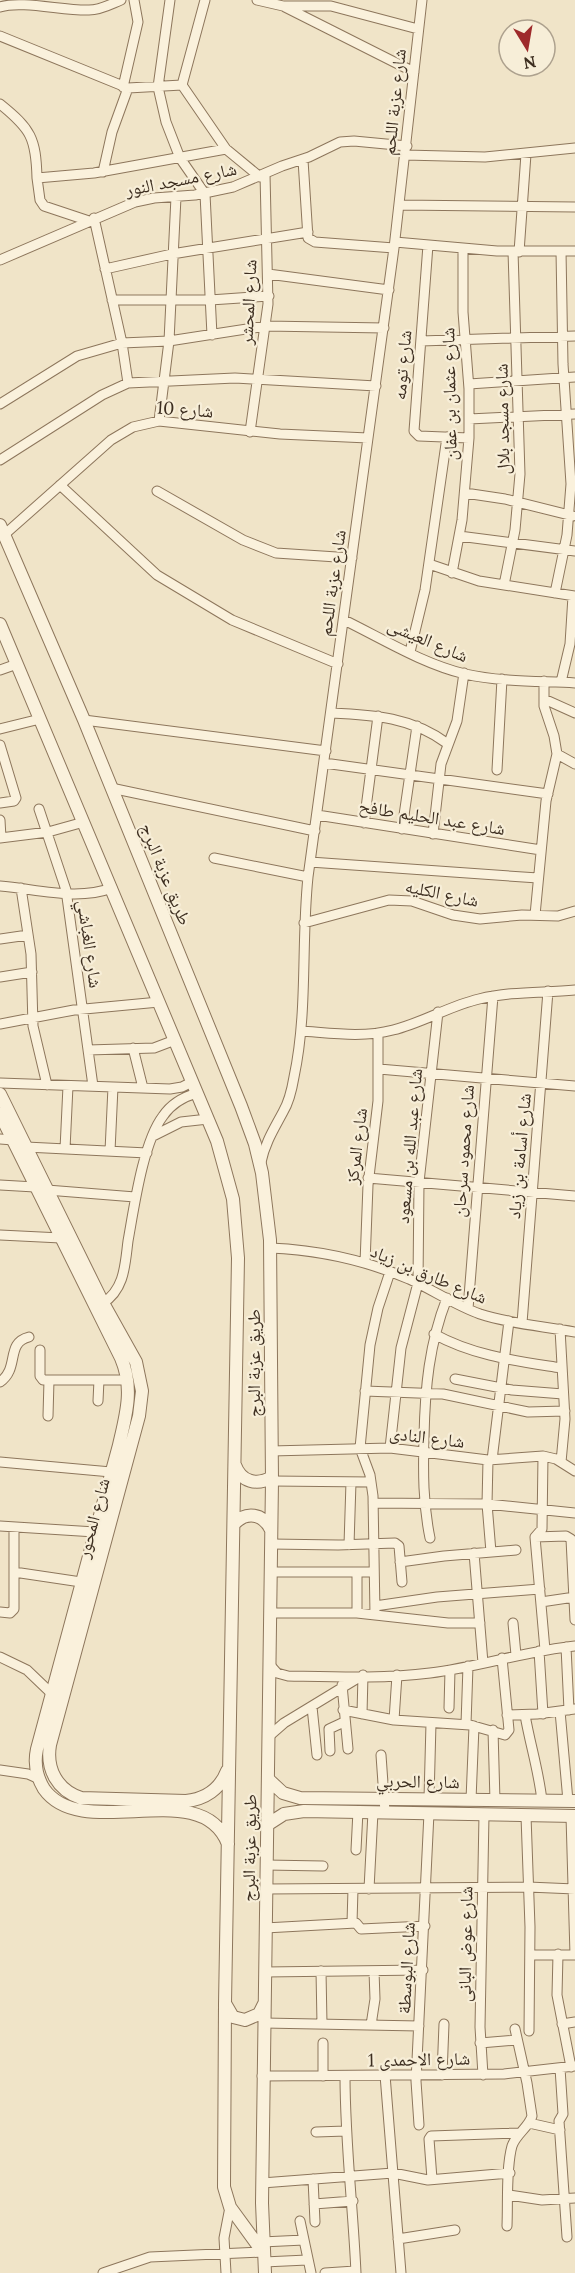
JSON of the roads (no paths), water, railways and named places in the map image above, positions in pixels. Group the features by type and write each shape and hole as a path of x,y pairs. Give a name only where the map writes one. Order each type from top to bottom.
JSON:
{"street":[{"path":"0,7 12,0 24,0 88,10 100,9 121,0"},
{"path":"103,172 125,87 138,22 134,0"},
{"path":"170,0 158,87 166,122 180,158 205,194 212,335"},
{"path":"205,0 182,85 226,149 263,176"},
{"path":"257,0 283,6 331,6 418,29"},
{"name":"شارع عزبة اللحم","path":"260,1164 267,1140 283,1113 290,1095 301,1031 304,923 308,877 395,245 422,0"},
{"path":"283,6 414,72"},
{"path":"0,36 125,87 182,85"},
{"path":"0,104 22,122 31,137 35,148 40,200 44,206 91,219 122,343 128,383"},
{"name":"شارع مسجد النور","path":"0,260 91,219 141,200 205,194 233,187 303,160 333,144 347,141 470,157 575,148"},
{"path":"37,178 103,172 226,149"},
{"name":"شارع مسجد بلال","path":"504,585 513,543 518,502 516,251 526,154"},
{"path":"303,160 308,238 315,242 428,245 516,251 575,251"},
{"name":"شارع المحشر","path":"250,432 269,296 263,176"},
{"path":"159,421 169,341 176,197"},
{"path":"400,205 575,207"},
{"path":"105,269 172,254 308,232"},
{"name":"شارع تومه","path":"428,245 414,431 419,436 469,438"},
{"name":"شارع عثمان بن عفان","path":"452,573 465,493 469,438 463,312 463,249"},
{"path":"555,592 572,516 573,484 570,415 563,377 561,251"},
{"path":"268,274 389,290"},
{"path":"112,300 171,301 269,296"},
{"path":"0,404 77,356 122,343 169,341 266,326 384,328"},
{"path":"421,341 575,336"},
{"path":"468,384 575,377"},
{"path":"0,460 102,395 128,383 258,378 376,386"},
{"path":"469,419 570,415"},
{"name":"شارع 10","path":"2,530 60,485 118,435 141,424 159,421 250,432 368,438"},
{"path":"410,652 422,609 447,437"},
{"path":"60,485 157,575 232,620 338,664"},
{"path":"157,491 243,540 276,553 352,558"},
{"path":"465,493 518,502 572,516"},
{"name":"طريق عزبة البرج","path":"2,530 84,720 241,1106 260,1164 268,1206 272,1479 262,2076 263,2257"},
{"path":"459,536 575,551"},
{"path":"429,564 452,573 504,585 574,596 570,645 561,682"},
{"name":"شارع العيشى","path":"344,620 436,664 464,673 502,679 575,683"},
{"name":"طريق عزبة البرج","path":"0,624 3,640 17,664 208,1119 227,1175 237,1234 224,2187 230,2206 263,2257"},
{"path":"0,670 17,664"},
{"path":"433,834 442,758 458,715 464,673"},
{"path":"497,770 502,679"},
{"path":"535,915 548,794 557,754 544,699 544,681"},
{"path":"544,699 575,713"},
{"path":"331,713 378,716 417,726 448,744"},
{"path":"364,823 378,716"},
{"path":"0,729 40,719"},
{"path":"84,720 326,751"},
{"path":"402,829 417,726"},
{"path":"0,745 16,798 14,801 0,803"},
{"path":"557,754 575,764"},
{"path":"324,763 548,794"},
{"path":"111,788 315,831"},
{"name":"شارع الغباشي","path":"39,809 67,894 93,1086"},
{"name":"شارع عبد الحليم طافح","path":"317,815 541,850"},
{"path":"0,820 1,838 48,832 84,822"},
{"path":"214,858 308,877"},
{"path":"310,862 538,878"},
{"path":"0,886 67,894 90,893 112,888"},
{"path":"21,888 32,972 33,1018 47,1085"},
{"name":"شارع الكليه","path":"304,923 374,903 396,900 411,901 443,912 471,918 558,916 575,911"},
{"path":"0,939 28,935"},
{"path":"0,977 32,972"},
{"path":"301,1031 378,1033 492,996 575,990"},
{"name":"شارع أسامة بن زياد","path":"522,1323 548,991"},
{"name":"شارع محمود سرحان","path":"468,1309 492,996"},
{"path":"0,1024 82,1009 159,1002"},
{"name":"شارع عبد الله بن مسعود","path":"390,1448 403,1337 418,1283 419,1182 438,1012"},
{"name":"شارع المركز","path":"365,1263 368,1178 376,1124 378,1033"},
{"path":"88,1050 158,1047 175,1040"},
{"path":"133,1048 143,1088"},
{"path":"379,1069 575,1086"},
{"path":"0,1083 174,1089 194,1087"},
{"path":"65,1149 68,1086"},
{"path":"110,1151 113,1087"},
{"path":"103,1303 115,1293 122,1279 135,1197 147,1153 159,1121 169,1108 194,1087"},
{"name":"شارع المحور","path":"0,1094 26,1147 61,1238 121,1358 128,1380 124,1447 50,1745 49,1763 60,1785 69,1793 81,1798 190,1807 216,1825 225,1837 228,1846"},
{"name":"شارع المحور","path":"0,1114 6,1139 41,1189 131,1352 140,1376 142,1401 124,1447 111,1472 81,1582 36,1755 39,1779 55,1800 79,1810 190,1807 214,1790 223,1780 229,1764"},
{"path":"153,1136 176,1124 208,1119"},
{"path":"26,1147 147,1153"},
{"path":"368,1178 575,1196"},
{"path":"0,1185 135,1197"},
{"path":"0,1235 61,1238"},
{"name":"شارع طارق بن زياد","path":"270,1248 318,1253 365,1263 418,1283 468,1309 509,1321 575,1331"},
{"path":"375,1610 373,1503 371,1482 360,1448 372,1332 390,1272"},
{"path":"430,1538 425,1503 423,1451 425,1392 434,1334 447,1298"},
{"path":"491,1552 487,1504 490,1460 500,1405 509,1321"},
{"path":"560,1329 561,1368 568,1417 561,1462"},
{"path":"434,1334 467,1349 505,1359 561,1368"},
{"path":"0,1382 10,1372 15,1346 29,1336"},
{"path":"40,1350 40,1376 43,1380 128,1380"},
{"path":"455,1379 502,1388 564,1394"},
{"path":"48,1380 48,1416"},
{"path":"98,1401 99,1380"},
{"path":"365,1391 425,1392 568,1417"},
{"name":"شارع النادى","path":"272,1450 390,1448 490,1460 543,1456 561,1462 575,1471"},
{"path":"543,1456 542,1529 535,1537 541,1602 543,1714"},
{"path":"0,1462 111,1472"},
{"path":"235,1464 239,1473 249,1481 263,1482 272,1479 371,1482"},
{"path":"348,1545 351,1482"},
{"path":"373,1503 487,1504 575,1513"},
{"path":"234,1524 244,1516 254,1515 263,1519 271,1530"},
{"path":"0,1526 95,1532"},
{"path":"0,1612 10,1613 14,1609 14,1527"},
{"path":"535,1537 566,1536 571,1539 575,1620"},
{"path":"271,1544 398,1544 402,1582"},
{"path":"400,1562 516,1550"},
{"path":"474,1553 483,1663"},
{"path":"14,1572 81,1582"},
{"path":"270,1572 374,1572"},
{"path":"357,1572 357,1613"},
{"path":"270,1613 357,1613 424,1598 540,1589"},
{"path":"541,1602 574,1597"},
{"path":"375,1610 448,1623 480,1623"},
{"path":"513,1623 516,1655"},
{"path":"269,1664 277,1673 288,1676 397,1675 450,1670 516,1655 571,1646 568,1710 572,1802"},
{"path":"343,1710 394,1720 470,1725 503,1735 508,1733 502,1658"},
{"path":"1,1660 27,1670 51,1693"},
{"path":"468,1666 471,1800"},
{"path":"449,1708 450,1670"},
{"path":"394,1720 397,1675"},
{"path":"268,1737 280,1726 312,1707 342,1685 363,1676"},
{"path":"362,1714 363,1676"},
{"path":"342,1685 348,1749"},
{"path":"312,1707 317,1755"},
{"path":"507,1715 543,1714 568,1710"},
{"path":"525,1715 531,1753 539,1775 542,1801"},
{"path":"330,1751 328,1730 344,1722"},
{"path":"429,1799 431,1723"},
{"path":"493,1731 495,1800"},
{"path":"369,1889 379,1812 384,1799 381,1755"},
{"path":"0,1770 28,1774 39,1779"},
{"name":"شارع الحربي","path":"268,1779 279,1791 295,1797 572,1802"},
{"name":"شارع الحربي","path":"267,1825 280,1816 296,1811 573,1816"},
{"path":"356,1850 358,1812"},
{"name":"شارع البوسطة","path":"418,2125 417,2075 429,1813"},
{"name":"شارع عوض البانى","path":"483,2074 480,2043 484,1815"},
{"path":"526,1816 530,1954 529,2031"},
{"path":"530,1954 575,1955 573,1816"},
{"path":"266,1865 322,1866"},
{"path":"266,1889 528,1887 574,1889"},
{"path":"352,1923 353,1889"},
{"path":"265,1928 352,1923 357,1924 360,1929 424,1926"},
{"path":"558,1954 556,1989 573,2066"},
{"path":"265,1972 423,1970"},
{"path":"321,1971 322,2024"},
{"path":"371,2025 375,1999 374,1971"},
{"path":"225,2004 231,2015 245,2020 259,2014 264,2003"},
{"path":"562,2024 575,2022"},
{"path":"264,2023 419,2026"},
{"path":"442,2075 444,2024"},
{"path":"507,2226 511,2150 519,2133 529,2122 532,2113 515,2029"},
{"path":"480,2043 517,2040"},
{"path":"323,2043 323,2076"},
{"name":"شارع الاحمدى 1","path":"262,2076 525,2073 573,2066"},
{"path":"560,2068 563,2114 559,2121 567,2237"},
{"path":"385,2075 401,2273"},
{"path":"325,2273 356,2272 351,2176 346,2131 345,2076"},
{"path":"529,2122 560,2130"},
{"path":"316,2132 346,2131"},
{"path":"432,2179 429,2139 431,2136 519,2133"},
{"path":"262,2183 393,2173 423,2180 510,2173"},
{"path":"313,2179 315,2222"},
{"path":"508,2194 542,2200 575,2198"},
{"path":"314,2204 352,2201"},
{"path":"226,2273 224,2254 226,2222 230,2206"},
{"path":"300,2221 311,2273"},
{"path":"398,2239 455,2230"},
{"path":"263,2257 304,2240"},
{"path":"104,2273 150,2257 224,2254 307,2260"}]}
